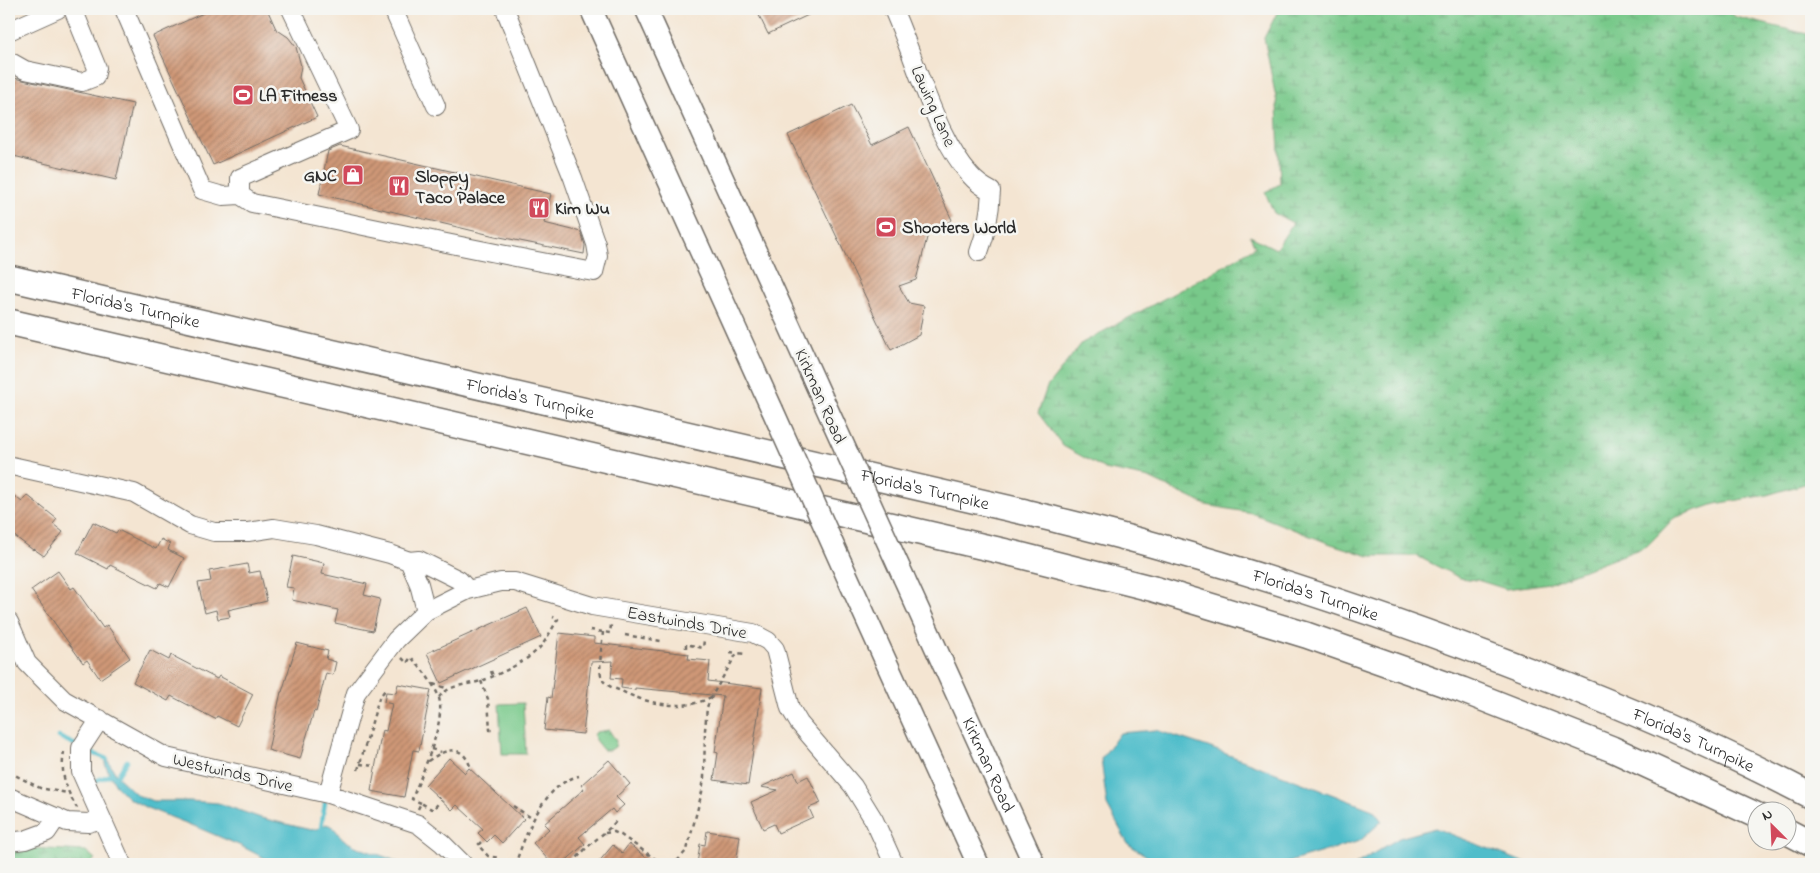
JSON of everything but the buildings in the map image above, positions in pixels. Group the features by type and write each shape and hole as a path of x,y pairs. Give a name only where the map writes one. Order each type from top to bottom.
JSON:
{"highway":[{"name":"Florida's Turnpike","path":"9,278 1006,508 1166,548 1320,594 1477,650 1628,709 1768,773 1811,796"},
{"path":"9,322 1015,554 1154,589 1306,635 1462,690 1612,749 1748,811"},
{"path":"1798,837 1811,844"}],"main road":[{"path":"591,9 978,864"},
{"name":"Kirkman Road","path":"646,9 1034,864"}],"street":[{"path":"9,31 58,9"},
{"path":"9,62 25,70 82,82 95,77 97,68 73,9"},
{"path":"124,9 202,190 223,196 240,195 252,203 452,243 492,253 594,272 598,256 593,234 573,178 505,9"},
{"path":"240,195 240,178 348,130 291,9"},
{"path":"393,9 436,106"},
{"name":"Lawing Lane","path":"893,9 924,90 944,134 970,176 991,191 987,231 980,252"},
{"path":"9,467 54,474 134,493 190,525 214,532 248,532 274,528 316,535 390,554 408,561 419,560 459,580 468,590"},
{"path":"408,561 418,584 426,611"},
{"name":"Eastwinds Drive","path":"328,794 356,692 396,640 426,611 468,590 501,582 515,582 592,606 753,633 768,640 775,650 790,708 799,723 853,786 874,820 894,864"},
{"name":"Westwinds Drive","path":"9,622 26,663 64,700 166,757 328,794 418,824 442,843 463,864"},
{"path":"100,719 81,748 80,772 122,864"},
{"path":"9,797 67,822 85,823 102,819"},
{"path":"9,842 25,840 46,832 57,818"}],"path":[{"path":"431,684 447,689 481,681 519,662 541,647 558,619 553,617"},
{"path":"590,630 610,633 613,618"},
{"path":"603,632 601,675 607,685 641,699 660,704 694,703 711,697"},
{"path":"686,648 686,644 703,648 704,634"},
{"path":"625,635 661,641"},
{"path":"730,652 745,654"},
{"path":"605,833 614,832 621,834 662,864 678,860 687,850 702,792 704,777 704,730 708,707 711,697 737,653"},
{"path":"398,654 407,662 412,657 439,697 438,726 427,762 412,799 433,810 440,801"},
{"path":"490,671 493,676"},
{"path":"481,681 488,699 490,730 493,730"},
{"path":"439,697 447,689"},
{"path":"358,770 370,736 379,698 385,690"},
{"path":"379,698 384,700"},
{"path":"431,749 441,752"},
{"path":"427,762 441,752 456,751 463,755 471,769"},
{"path":"360,764 373,766"},
{"path":"9,772 40,788 68,792"},
{"path":"527,864 516,862 533,819 546,800 557,789 580,776"},
{"path":"415,815 421,804"},
{"path":"513,806 533,819"},
{"path":"573,864 576,858 618,819"},
{"path":"481,842 478,846 488,856 499,858"}],"green space":[{"path":"1279,9 1725,9 1736,17 1811,35 1811,482 1767,495 1715,504 1674,518 1647,546 1550,583 1506,589 1477,580 1460,578 1417,556 1369,556 1328,543 1252,513 1206,505 1149,478 1105,469 1063,446 1038,413 1047,387 1082,343 1217,270 1255,247 1250,236 1276,249 1293,223 1274,213 1265,192 1280,184 1277,103 1264,38"},
{"path":"523,703 526,754 502,754 499,704"},
{"path":"609,730 616,741 615,747 610,750 603,750 595,740 594,735 596,732"},
{"path":"9,847 86,851 95,859 90,864 9,864"}],"water":[{"path":"1156,730 1208,747 1373,810 1382,821 1360,841 1282,864 1159,864 1128,844 1107,805 1101,759 1120,733"},
{"path":"107,759 117,776 137,795 153,801 218,803 261,818 311,830 326,824 353,845 401,864 276,864 241,846 147,808 128,798 117,787 110,775 105,764"},
{"path":"1435,828 1528,864 1356,864 1399,838"}],"waterway":[{"path":"59,737 78,746"},
{"path":"85,750 107,759"},
{"path":"117,776 127,761"},
{"path":"95,781 110,775"},
{"path":"321,828 325,803"}],"place":[{"name":"LA Fitness","path":"243,95"},
{"name":"GNC","path":"353,175"},
{"name":"Sloppy Taco Palace","path":"399,186"},
{"name":"Kim Wu","path":"539,208"},
{"name":"Shooters World","path":"886,227"}]}
